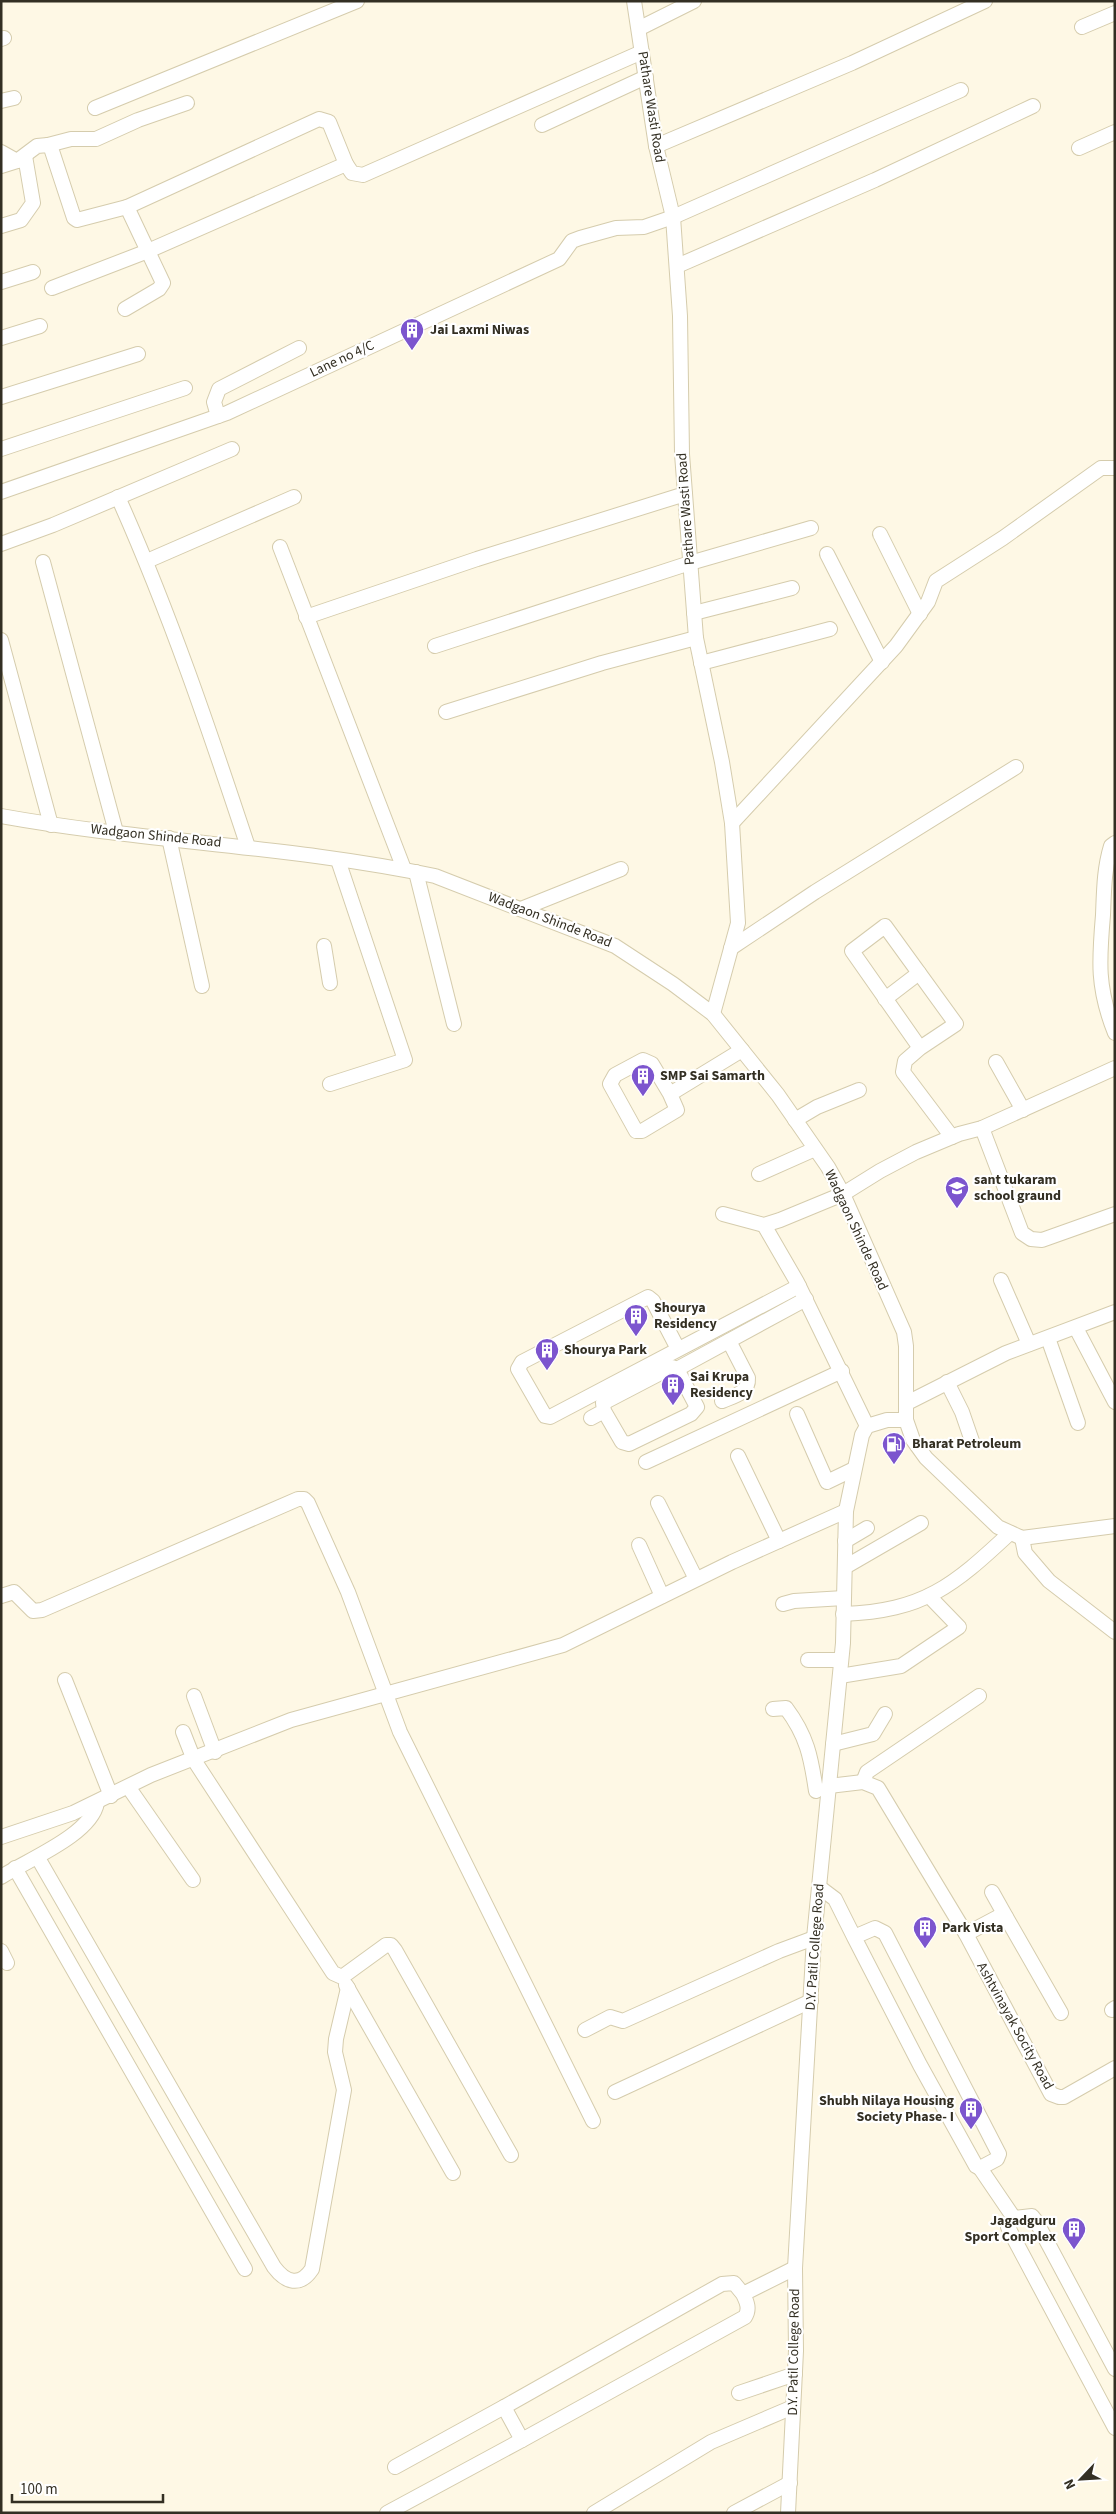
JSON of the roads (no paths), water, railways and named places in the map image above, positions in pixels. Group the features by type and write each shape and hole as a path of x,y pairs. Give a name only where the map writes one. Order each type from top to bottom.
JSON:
{"street":[{"path":"95,108 357,1"},
{"name":"Pathare Wasti Road","path":"634,1 640,28 656,146 673,216 677,266 685,494 696,638 732,823 738,922 713,1014"},
{"path":"640,28 694,1"},
{"path":"656,146 852,64 985,1"},
{"path":"1082,27 1115,13"},
{"path":"48,145 51,148 74,218 82,219 127,207 319,119 329,122 346,164 352,173 362,175 642,52"},
{"path":"542,125 646,77"},
{"name":"Lane no 4/C","path":"1,492 218,416 559,259 572,241 616,228 644,227 673,216 961,90"},
{"path":"1,166 21,158 37,146 71,139 96,139 138,120 188,103"},
{"path":"677,266 875,180 1033,106"},
{"path":"1078,148 1115,132"},
{"path":"1,152 21,158"},
{"path":"1,226 21,220 32,203 21,158"},
{"path":"52,288 148,251 346,164"},
{"path":"125,309 162,286 127,207"},
{"path":"1,282 33,272"},
{"path":"1,338 40,326"},
{"path":"218,416 214,402 219,390 299,348"},
{"path":"1,397 138,354"},
{"path":"1,449 185,388"},
{"path":"1,544 232,449"},
{"path":"732,823 882,662 920,614 931,596 936,581 1003,538 1101,468 1115,468"},
{"path":"306,616 477,558 685,494"},
{"path":"118,497 146,561 200,703 248,847"},
{"path":"146,561 294,497"},
{"path":"435,646 690,563 811,528"},
{"path":"880,534 920,614"},
{"path":"280,547 306,616 410,870 454,1024"},
{"path":"827,554 882,662"},
{"path":"43,562 116,832"},
{"path":"694,614 792,588"},
{"path":"701,663 830,628"},
{"path":"446,712 602,664 696,638"},
{"path":"1,640 51,825"},
{"path":"731,948 815,892 1016,767"},
{"name":"Wadgaon Shinde Road","path":"1,816 51,825 248,847 410,870 435,876 615,946 673,984 713,1014 742,1050 795,1120 842,1194 904,1332 906,1346 906,1420"},
{"path":"169,838 202,986"},
{"path":"1115,843 1110,846 1105,868 1109,914 1099,947 1099,974 1105,1004 1115,1033"},
{"path":"330,1084 405,1060 338,860"},
{"path":"521,909 621,869"},
{"path":"920,1048 852,951 885,926 956,1024 904,1061 903,1072 952,1137"},
{"path":"324,946 330,983"},
{"path":"885,998 919,973"},
{"path":"670,1094 742,1050"},
{"path":"643,1060 652,1064 670,1094 677,1110 646,1130 636,1131 610,1084 615,1075 643,1060"},
{"path":"996,1062 1023,1110"},
{"path":"723,1214 764,1225 842,1194 880,1171 952,1137 982,1128 1115,1068"},
{"path":"795,1120 817,1107 859,1090"},
{"path":"982,1128 1022,1233 1031,1239 1042,1240 1115,1214"},
{"path":"759,1174 815,1149"},
{"path":"764,1225 806,1299 867,1426 875,1422 887,1420 906,1420 913,1440 926,1458 998,1527 1016,1536 1028,1558 1049,1581 1115,1632"},
{"path":"1001,1280 1029,1344"},
{"path":"678,1350 653,1301 648,1297 522,1362 518,1369 548,1417 678,1350 799,1286"},
{"path":"677,1369 806,1299"},
{"path":"907,1402 1029,1344 1115,1312"},
{"path":"1076,1328 1115,1402"},
{"path":"1048,1338 1078,1423"},
{"path":"722,1401 746,1390 748,1385 748,1378 729,1341"},
{"path":"672,1367 677,1369 697,1407 691,1414 629,1444 622,1442 604,1411 604,1403 672,1367"},
{"path":"646,1462 842,1371"},
{"path":"947,1382 962,1412 972,1441"},
{"path":"592,1418 604,1411"},
{"path":"797,1414 827,1482 854,1469"},
{"name":"D.Y. Patil College Road","path":"788,2513 795,2374 794,2268 814,1938 819,1887 822,1788 833,1744 840,1676 844,1614 846,1510 862,1435 867,1426"},
{"path":"738,1456 779,1540"},
{"path":"1,1596 14,1592 33,1611 42,1610 298,1499 304,1499 308,1503 348,1592 400,1732 593,2121"},
{"path":"658,1503 696,1579"},
{"path":"1,1837 73,1813 129,1788 151,1775 215,1752 291,1720 544,1652 846,1510"},
{"path":"845,1567 921,1523"},
{"path":"844,1614 876,1613 903,1608 929,1596 973,1568 1016,1536 1115,1526"},
{"path":"845,1541 867,1528"},
{"path":"639,1545 662,1596"},
{"path":"840,1676 901,1666 959,1627 929,1596"},
{"path":"783,1604 794,1601 844,1598"},
{"path":"808,1660 841,1660"},
{"path":"65,1680 111,1796"},
{"path":"194,1696 215,1752"},
{"path":"773,1709 786,1708 799,1726 822,1788 863,1782 866,1772 979,1696"},
{"path":"833,1744 873,1734 885,1714"},
{"path":"183,1732 194,1760 333,1972 345,1983 453,2173"},
{"name":"Ashtvinayak Socity Road","path":"863,1782 878,1788 966,1934 1051,2094 1059,2098 1064,2097 1115,2068"},
{"path":"129,1788 193,1880"},
{"path":"1,1877 15,1868 38,1858 85,1824 95,1810 97,1803"},
{"path":"38,1858 281,2277 289,2282 300,2281 312,2269 344,2090 336,2052 336,2039 345,1983 386,1945 391,1945 511,2155"},
{"path":"15,1868 245,2269"},
{"path":"819,1887 835,1899 945,2112 976,2166 980,2168 1014,2218"},
{"path":"992,1892 1061,2013"},
{"path":"966,1934 1000,1916 1006,1917"},
{"path":"854,1937 875,1928 884,1933 998,2154 997,2159 980,2168"},
{"path":"585,2030 610,2017 623,2021 814,1938"},
{"path":"615,2092 811,2001"},
{"path":"1115,2369 1036,2220 1032,2216 1014,2218 1008,2227 1011,2234 1115,2428"},
{"path":"743,2294 794,2268"},
{"path":"387,2513 745,2317 748,2312 748,2304 734,2283 722,2284 395,2467"},
{"path":"1087,2305 1115,2358"},
{"path":"739,2393 795,2374"},
{"path":"504,2407 522,2440"},
{"path":"594,2513 711,2442 793,2407"},
{"path":"734,2513 790,2483"}],"place":[{"name":"Jai Laxmi Niwas","path":"412,351"},
{"name":"SMP Sai Samarth","path":"643,1097"},
{"name":"sant tukaram school graund","path":"957,1209"},
{"name":"Shourya Residency","path":"636,1337"},
{"name":"Shourya Park","path":"547,1371"},
{"name":"Sai Krupa Residency","path":"673,1406"},
{"name":"Bharat Petroleum","path":"894,1465"},
{"name":"Park Vista","path":"925,1949"},
{"name":"Shubh Nilaya Housing Society Phase- I","path":"971,2130"},
{"name":"Jagadguru Sport Complex","path":"1074,2250"}]}
